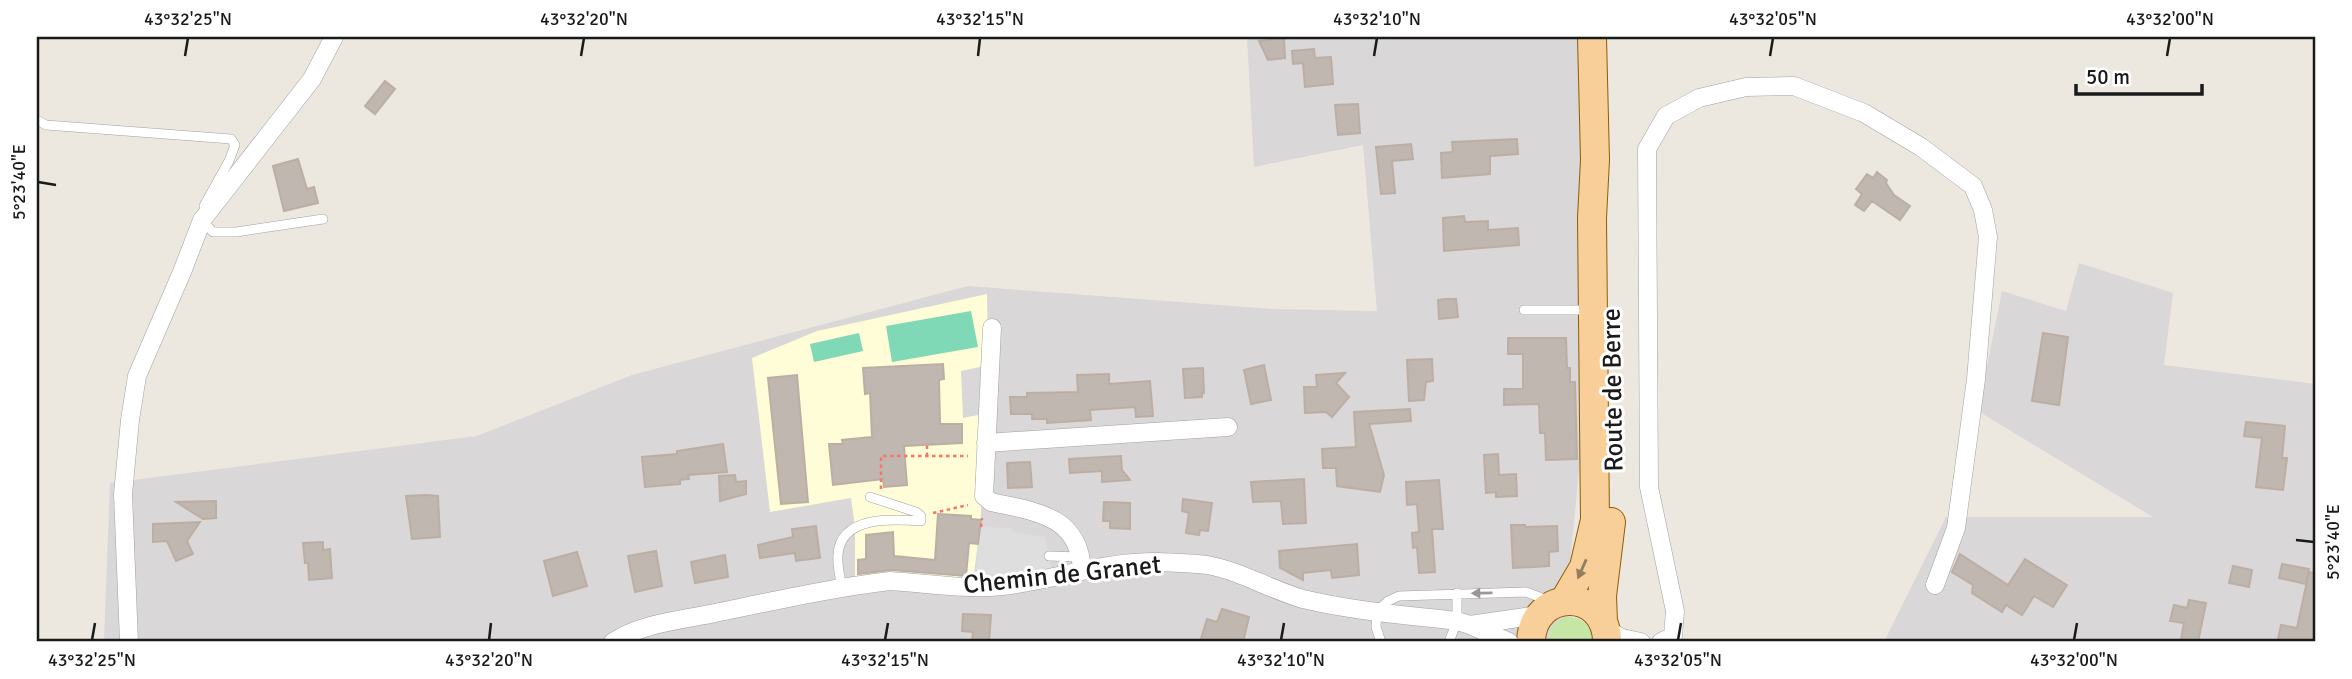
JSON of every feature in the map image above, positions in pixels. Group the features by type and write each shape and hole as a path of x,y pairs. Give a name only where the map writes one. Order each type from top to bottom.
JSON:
{"main road":[{"name":"Route de Berre","path":"1531,642 1534,624 1553,607 1584,567 1595,520 1592,218 1595,160 1592,37"},
{"name":"Route de Berre","path":"1595,160 1610,279 1613,499 1602,596 1605,631"},
{"path":"1553,607 1583,603 1591,607 1605,631"}],"street":[{"path":"129,642 123,495 137,376 202,220 312,79 334,37"},
{"path":"1668,640 1675,611 1649,487 1647,149 1666,116 1699,97 1746,87 1794,86 1864,113 1921,146 1973,186 1983,210 1988,237 1976,379 1956,528 1935,585"},
{"path":"992,328 982,449 984,496 987,500 1051,517 1070,532 1081,551 1082,564"},
{"path":"982,449 1228,427"},
{"name":"Chemin de Granet","path":"613,642 645,627 842,588 890,581 964,587 999,586 1044,580 1082,564 1158,562 1207,565 1301,598 1463,623 1509,642"},
{"name":"Chemin de Granet","path":"1463,623 1553,607"},
{"path":"1605,631 1641,642"}],"lane":[{"path":"37,120 46,125 231,139 234,145 229,161 204,206 202,220 213,232 236,233 323,219"},
{"path":"1524,310 1600,312 1604,426 1612,441"},
{"path":"842,588 838,553 842,541 855,527 872,521 921,521 921,516 916,512 870,497"},
{"path":"1049,556 1082,564"},
{"path":"1381,642 1376,627 1377,611 1399,596 1526,592 1553,607"},
{"path":"1449,642 1463,623 1457,593"}],"path":[{"path":"927,445 927,456"},
{"path":"881,483 881,456 927,456 982,449"},
{"path":"944,510 978,503"},
{"path":"981,527 982,519"}],"shaded area":[{"path":"1247,37 1587,37 1585,409 1564,625 1556,642 104,642 110,483 477,436 632,375 968,286 1272,309 1377,311 1363,145 1254,167"},
{"path":"2079,263 2173,293 2164,365 2315,384 2315,642 1884,642 1946,517 2153,517 1978,411 2002,291 2066,311"},
{"path":"987,294 988,351 980,367 961,371 963,418 978,415 980,420 981,520 973,581 855,577 855,527 851,498 770,512 752,358 817,331"},
{"path":"981,527 1012,528 1013,532 1045,537 1052,571 1025,577 992,574 988,577 975,576"}],"green space":[{"path":"971,311 978,347 892,362 886,326"},
{"path":"859,333 863,351 814,362 810,344"},
{"path":"1565,617 1576,618 1585,623 1591,631 1593,642 1549,642 1553,627"}],"building":[{"path":"1284,38 1285,58 1268,60 1259,41"},
{"path":"1314,49 1315,58 1331,57 1333,84 1305,87 1303,63 1293,64 1292,51"},
{"path":"385,81 395,89 375,114 365,106"},
{"path":"1358,104 1360,133 1338,135 1335,105"},
{"path":"1517,139 1518,154 1490,156 1490,174 1442,178 1441,153 1453,152 1452,142"},
{"path":"1411,144 1413,159 1392,161 1395,193 1381,194 1376,147"},
{"path":"298,159 307,189 314,187 318,203 284,211 273,166"},
{"path":"1877,172 1887,180 1886,183 1894,195 1910,206 1900,220 1872,201 1864,211 1855,205 1862,194 1856,189 1867,174 1873,178"},
{"path":"1464,216 1465,222 1488,221 1488,230 1518,228 1519,245 1444,251 1443,218"},
{"path":"1456,299 1458,317 1439,319 1438,300"},
{"path":"2043,333 2068,337 2059,405 2032,401"},
{"path":"1508,338 1566,338 1567,368 1570,368 1570,382 1575,382 1577,459 1546,460 1545,433 1540,433 1539,404 1504,405 1504,389 1523,389 1523,354 1508,354"},
{"path":"1432,359 1433,381 1426,382 1424,400 1409,401 1407,360"},
{"path":"943,364 944,379 939,380 940,424 962,424 962,443 904,446 907,485 884,487 883,479 833,485 829,444 843,444 842,440 872,437 870,393 865,394 863,368"},
{"path":"1264,365 1271,400 1251,404 1244,370"},
{"path":"1203,368 1202,397 1185,398 1183,369"},
{"path":"1345,373 1336,383 1349,397 1332,417 1326,412 1305,413 1304,387 1317,387 1316,375"},
{"path":"1109,374 1109,384 1150,381 1153,416 1136,417 1135,407 1090,410 1091,420 1047,423 1047,419 1032,419 1032,414 1011,414 1010,397 1027,397 1027,393 1078,392 1077,375"},
{"path":"797,375 808,502 781,504 768,378"},
{"path":"1410,409 1411,421 1369,424 1384,475 1380,492 1337,486 1336,468 1323,468 1322,449 1356,447 1354,412"},
{"path":"2246,422 2285,426 2282,458 2287,458 2283,490 2256,487 2262,438 2244,436"},
{"path":"723,444 727,472 688,475 689,479 680,480 680,484 645,487 642,457 677,454 677,451"},
{"path":"1498,454 1499,475 1516,474 1517,496 1496,497 1496,492 1486,493 1484,455"},
{"path":"1121,456 1122,470 1130,480 1102,482 1102,471 1070,473 1069,459"},
{"path":"1030,462 1032,487 1008,488 1007,463"},
{"path":"735,475 736,482 746,481 746,494 720,501 719,476"},
{"path":"1304,479 1306,523 1283,524 1281,501 1253,502 1251,482"},
{"path":"1439,480 1443,529 1432,529 1435,572 1419,573 1417,547 1413,548 1412,533 1419,532 1417,504 1407,505 1406,482"},
{"path":"406,496 438,496 440,537 412,539"},
{"path":"1183,499 1212,503 1208,531 1200,530 1199,535 1186,533 1189,513 1182,511"},
{"path":"216,501 216,518 203,519 176,502"},
{"path":"1104,502 1130,503 1130,529 1110,528 1110,521 1103,521"},
{"path":"938,514 971,516 971,519 981,520 978,544 969,543 966,576 891,570 858,574 858,560 866,559 866,535 893,532 894,556 935,560"},
{"path":"200,522 187,541 193,554 176,561 167,541 153,542 153,524"},
{"path":"1511,525 1557,526 1558,551 1549,552 1549,566 1513,568"},
{"path":"816,526 820,558 796,561 795,553 760,558 758,545 793,537 792,529"},
{"path":"323,542 323,550 330,549 332,578 309,580 303,543"},
{"path":"1357,544 1359,575 1332,578 1331,570 1303,573 1303,580 1280,568 1279,551"},
{"path":"656,551 662,586 635,592 628,556"},
{"path":"577,552 587,586 553,596 544,561"},
{"path":"1960,554 2008,585 2025,559 2067,585 2053,607 2034,596 2022,615 2006,605 2002,612 1972,593 1973,585 1952,572"},
{"path":"725,555 728,577 695,583 691,562"},
{"path":"2282,564 2309,569 2306,584 2279,578"},
{"path":"2233,566 2252,570 2249,587 2229,583"},
{"path":"2309,572 2315,573 2315,642 2278,639 2281,625 2297,628"},
{"path":"2189,600 2206,603 2198,642 2181,639 2184,623 2170,621 2174,605 2187,608"},
{"path":"1222,609 1249,617 1243,642 1200,642 1207,619 1217,622"},
{"path":"963,614 991,615 989,642 972,642 973,632 962,631"}]}
